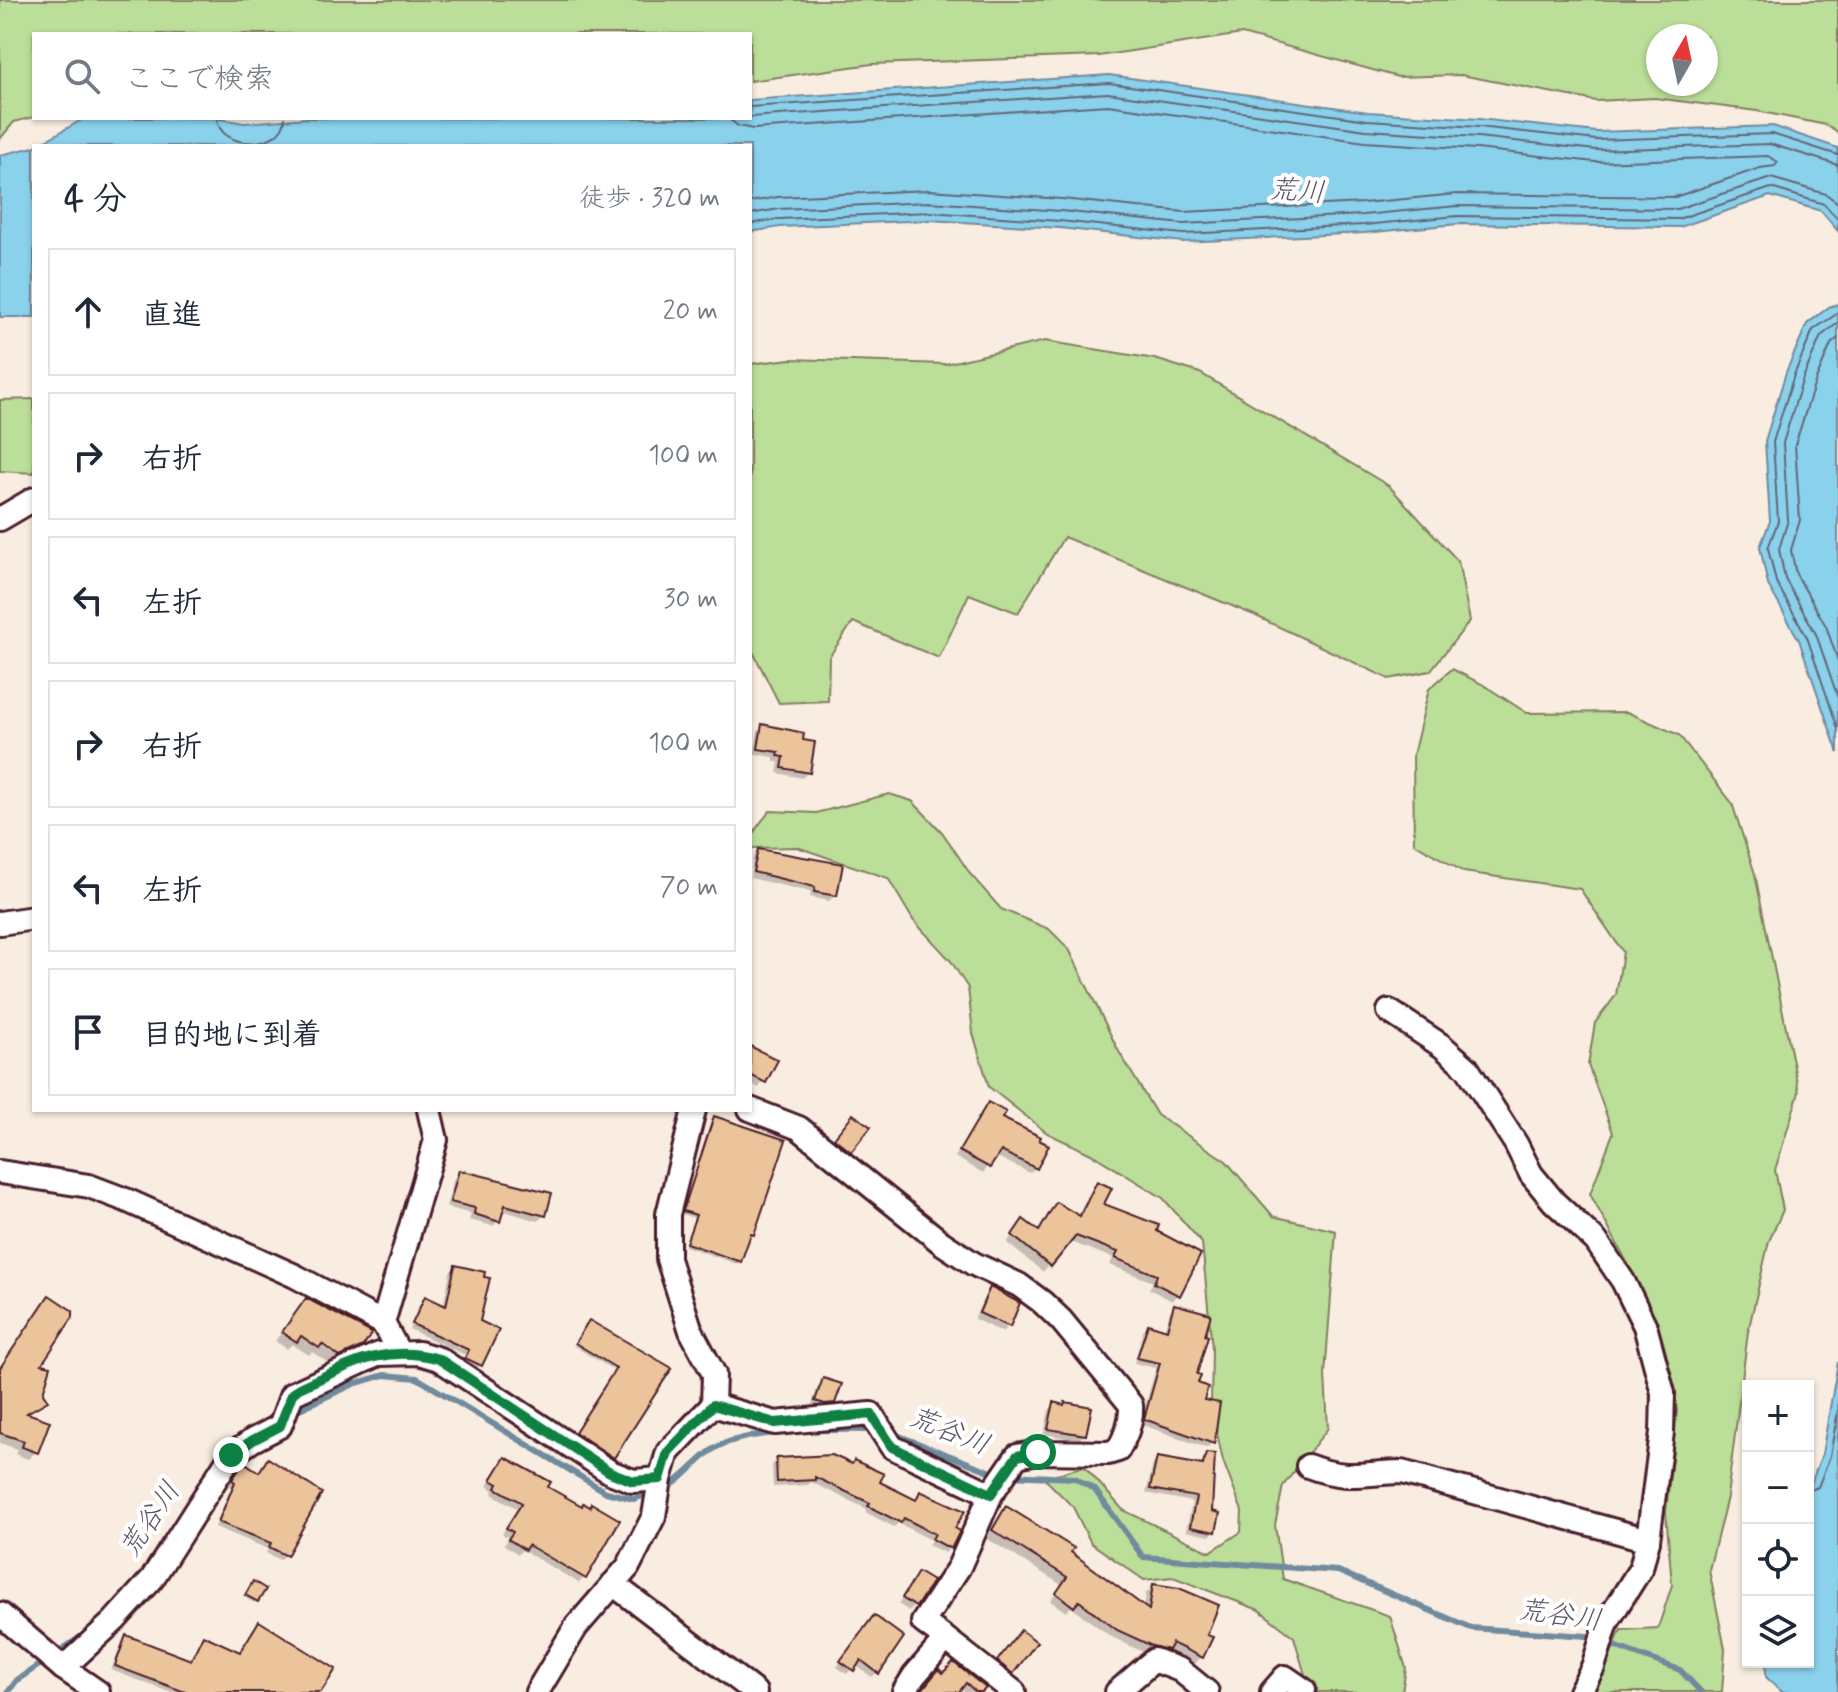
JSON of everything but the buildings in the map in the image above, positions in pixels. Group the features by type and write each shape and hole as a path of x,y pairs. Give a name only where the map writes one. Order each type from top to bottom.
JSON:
{"street":[{"path":"0,519 32,500"},
{"path":"0,923 32,918"},
{"path":"1389,1011 1442,1046 1467,1068 1516,1144 1531,1174 1554,1202 1596,1241 1623,1281 1645,1326 1663,1393 1662,1432 1648,1540 1641,1568 1607,1622 1593,1667 1580,1692"},
{"path":"752,1110 799,1128 942,1243 974,1264 1019,1285 1042,1302 1061,1320 1131,1405 1126,1437 1118,1450 1108,1453 1038,1452 1017,1456 991,1494 959,1567 923,1622 1014,1692"},
{"path":"383,1323 436,1140 429,1112"},
{"path":"537,1692 576,1627 628,1567 654,1516 668,1452 713,1405 714,1374 691,1331 668,1259 668,1214 694,1112"},
{"path":"0,1172 89,1186 295,1276 383,1323 399,1353"},
{"path":"63,1668 114,1621 152,1579 231,1455 280,1426 292,1394 379,1354 419,1353 439,1359 610,1472 633,1481 660,1479"},
{"path":"713,1405 775,1423 871,1414 892,1447 991,1494"},
{"path":"1308,1466 1347,1477 1402,1472 1648,1540"},
{"path":"613,1584 755,1692"},
{"path":"0,1614 63,1668 98,1692"},
{"path":"904,1692 946,1639"},
{"path":"1117,1692 1154,1660 1180,1670 1207,1692"},
{"path":"1272,1692 1285,1677 1304,1690"}],"green space":[{"path":"0,0 1838,0 1838,133 1826,125 1757,111 1655,98 1596,101 1461,75 1398,77 1242,34 1099,56 872,64 752,81 752,32 32,32 32,118 14,122 0,139"},
{"path":"1045,341 1155,359 1200,373 1389,486 1458,561 1470,621 1430,671 1389,679 1254,615 1064,537 1018,613 969,594 939,658 853,622 829,657 828,701 779,703 752,650 752,364 790,359 945,364"},
{"path":"32,399 32,473 0,471 0,400"},
{"path":"1452,669 1527,713 1627,712 1679,735 1732,803 1755,874 1799,1092 1775,1170 1783,1210 1769,1241 1748,1332 1727,1497 1709,1570 1725,1649 1722,1692 1593,1692 1621,1630 1658,1628 1672,1585 1666,1512 1677,1410 1661,1341 1634,1275 1590,1194 1613,1133 1588,1065 1595,1023 1616,995 1623,952 1580,889 1464,872 1414,843 1413,755 1429,689"},
{"path":"889,794 912,801 942,832 971,875 1001,909 1049,929 1069,949 1118,1050 1157,1115 1226,1161 1273,1216 1336,1231 1325,1375 1328,1428 1283,1486 1275,1525 1283,1579 1390,1616 1406,1668 1402,1692 1310,1692 1294,1637 1259,1610 1173,1577 1144,1580 1091,1543 1073,1507 1044,1478 1084,1466 1123,1510 1210,1552 1241,1532 1242,1511 1223,1461 1211,1406 1212,1349 1202,1243 1163,1198 1093,1155 1047,1133 989,1087 973,1033 968,988 951,961 913,920 888,878 797,847 752,848 754,833 770,811 816,813"}],"water":[{"name":"荒川","path":"1109,75 1368,112 1479,119 1597,132 1773,126 1838,148 1838,231 1821,211 1770,196 1680,227 1458,224 1364,233 1183,242 1060,228 929,220 780,227 752,232 752,144 40,144 82,120 227,120 244,123 282,120 752,120 752,100"},
{"path":"32,147 32,317 0,317 0,155"},
{"path":"1838,304 1838,753 1799,640 1768,585 1760,547 1770,521 1765,441 1786,372 1807,324"},
{"path":"1838,1362 1838,1692 1782,1692 1766,1677 1766,1668 1814,1668 1814,1476 1822,1454"}],"waterway":[{"name":"荒谷川","path":"293,1412 354,1384 384,1375 417,1378 606,1492 634,1499 652,1493"},
{"name":"荒谷川","path":"663,1490 715,1448 729,1442 792,1432 874,1430"},
{"name":"荒谷川","path":"889,1432 997,1474"},
{"name":"荒谷川","path":"1008,1475 1075,1478 1095,1490 1143,1557 1338,1571 1471,1628 1587,1636 1680,1670 1701,1692"},
{"name":"荒谷川","path":"54,1655 85,1634"},
{"name":"荒谷川","path":"8,1692 17,1680 45,1661"}],"route":[{"path":"231,1455 280,1426 292,1394 299,1388 379,1354 399,1353 419,1353 439,1359 582,1456 633,1481 660,1479 668,1452 713,1405 775,1423 871,1414 892,1447 991,1494 1017,1456 1038,1452"}]}
